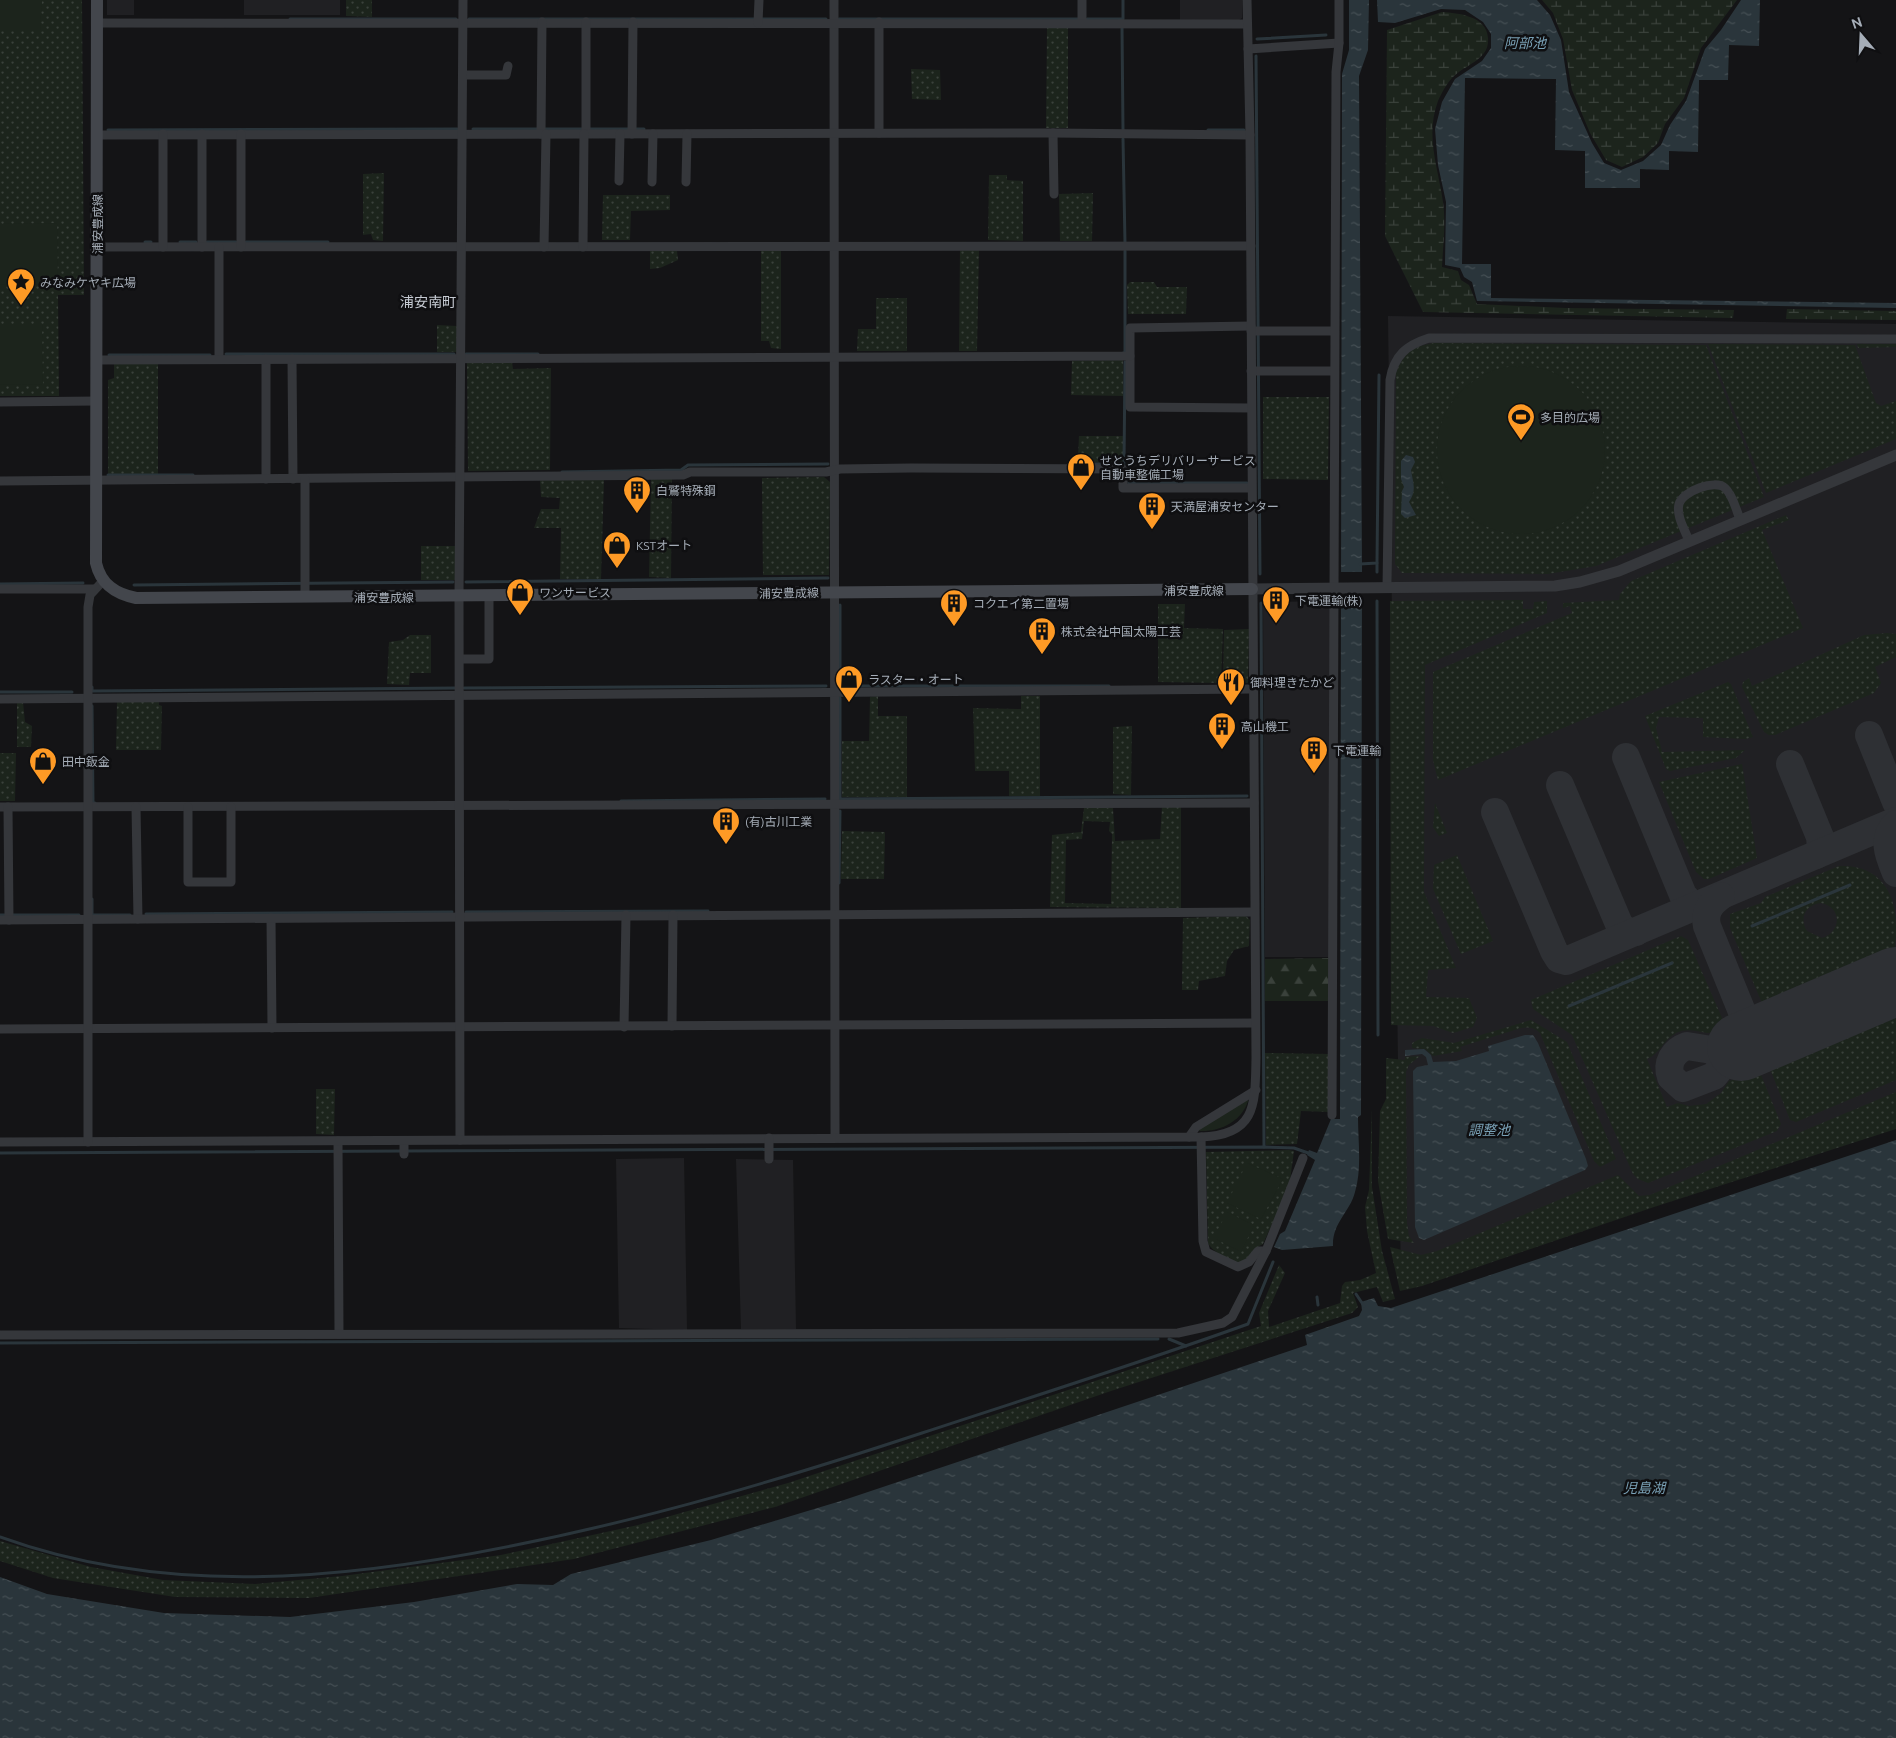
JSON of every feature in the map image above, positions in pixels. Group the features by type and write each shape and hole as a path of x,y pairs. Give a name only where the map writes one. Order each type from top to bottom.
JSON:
{"main road":[{"name":"浦安豊成線","path":"97,0 96,563 99,585 122,596 136,598 305,588 459,596 1252,589"}],"street":[{"path":"460,1140 459,596 463,0"},
{"path":"758,0 758,20"},
{"path":"834,0 835,358 833,691 835,1137"},
{"path":"1082,0 1082,22"},
{"path":"0,1142 88,1142 338,1148 404,1147 460,1140 769,1149 835,1137 1190,1137 1201,1139 1233,1131 1244,1122 1253,1108 1256,1090 1251,408 1257,371 1250,246 1247,0"},
{"path":"1332,1115 1336,588 1334,330 1336,72 1339,44 1339,0"},
{"path":"97,23 758,20 833,23 1082,22 1247,24"},
{"path":"542,22 544,244"},
{"path":"583,244 586,22"},
{"path":"632,131 633,22"},
{"path":"879,22 879,131"},
{"path":"1248,49 1339,44"},
{"path":"463,74 506,75 508,66"},
{"path":"97,135 542,132 620,134 632,131 653,134 879,131 1250,135"},
{"path":"1053,133 1054,194"},
{"path":"163,134 163,247"},
{"path":"202,134 202,247"},
{"path":"241,134 241,247"},
{"path":"619,181 620,134"},
{"path":"652,182 653,134"},
{"path":"686,182 687,134"},
{"path":"96,247 462,247 544,244 1250,246"},
{"path":"219,247 219,359"},
{"path":"1251,408 1130,407 1130,328 1334,330"},
{"path":"1387,588 1390,380 1392,367 1400,353 1414,343 1430,338 1896,339"},
{"path":"97,360 1130,356"},
{"path":"266,359 266,479"},
{"path":"292,359 293,479"},
{"path":"1257,371 1334,371"},
{"path":"0,402 97,401"},
{"path":"1252,589 1555,586 1600,577 1896,455"},
{"path":"0,482 684,476 690,472 912,468 1123,469 1123,488 1251,488"},
{"path":"305,479 305,588"},
{"path":"1689,541 1679,512 1679,504 1685,495 1711,484 1721,485 1728,491 1740,519"},
{"path":"0,589 99,585"},
{"path":"88,1142 88,600 99,585"},
{"path":"460,659 489,659 489,596"},
{"path":"0,699 1254,689"},
{"path":"1254,803 4,807 6,917 138,919 1254,912"},
{"path":"136,807 138,919"},
{"path":"188,807 188,882 231,882 231,807"},
{"path":"624,1026 626,915"},
{"path":"672,1026 673,915"},
{"path":"271,918 272,1028"},
{"path":"0,1029 460,1028 1256,1022"},
{"path":"1190,1137 1196,1127 1256,1090"},
{"path":"1201,1139 1204,1241 1206,1252 1238,1267 1250,1262 1258,1251 1266,1251"},
{"path":"338,1148 339,1334"},
{"path":"0,1334 1178,1333 1223,1323 1232,1317 1266,1251 1303,1158"}],"shaded area":[{"path":"107,0 134,0 134,15 107,15"},
{"path":"244,0 340,0 340,15 244,15"},
{"path":"1180,0 1242,0 1242,18 1239,20 1180,20"},
{"path":"1388,316 1896,324 1896,1126 1401,1287"},
{"path":"1330,601 1331,957 1265,957 1263,602"},
{"path":"684,1158 687,1330 619,1328 616,1159"},
{"path":"736,1159 793,1160 796,1329 741,1329"}],"green space":[{"path":"0,0 82,0 84,295 58,295 59,396 0,396"},
{"path":"0,0 42,0 40,30 0,30"},
{"path":"346,0 372,0 372,17 346,16"},
{"path":"1542,0 1737,0 1701,48 1684,98 1665,124 1658,143 1643,157 1622,167 1606,160 1590,133 1572,90 1563,39 1553,13"},
{"path":"1442,12 1456,13 1477,20 1483,25 1488,38 1488,45 1481,57 1457,73 1446,86 1438,101 1433,127 1434,152 1444,210 1442,267 1458,271 1461,280 1469,285 1477,304 1566,308 1734,310 1733,318 1423,312 1385,236 1387,30"},
{"path":"1047,27 1068,27 1068,128 1046,128"},
{"path":"911,69 940,70 941,100 912,99"},
{"path":"384,173 383,241 373,240 371,234 363,235 363,174"},
{"path":"989,175 1007,175 1007,180 1023,181 1023,241 988,240"},
{"path":"1093,193 1092,241 1060,241 1059,194"},
{"path":"603,195 670,195 670,210 631,211 630,240 602,240"},
{"path":"57,223 58,284 0,285 0,224"},
{"path":"960,250 979,250 977,351 959,351"},
{"path":"650,251 677,251 678,260 660,268 650,269"},
{"path":"761,251 781,251 781,349 771,348 769,341 761,341"},
{"path":"1130,282 1154,282 1157,287 1187,287 1186,314 1128,314 1127,285"},
{"path":"876,298 907,298 907,351 857,351 858,329 876,329"},
{"path":"1787,309 1896,311 1896,320 1786,319"},
{"path":"0,324 42,324 43,384 0,385"},
{"path":"437,325 457,326 457,352 437,352"},
{"path":"1433,343 1706,345 1764,497 1596,566 1548,574 1402,573 1395,564 1396,372 1406,355 1414,349"},
{"path":"1708,344 1855,345 1876,403 1881,406 1896,401 1896,439 1766,493"},
{"path":"1857,344 1896,344 1896,347 1858,348"},
{"path":"1123,360 1123,396 1071,395 1072,361"},
{"path":"467,362 512,362 513,369 551,368 550,470 468,471"},
{"path":"114,364 158,364 158,474 108,474 108,380 114,378"},
{"name":"多目的広場","path":"1521,366 1545,370 1560,376 1568,380 1586,397 1591,403 1601,426 1605,450 1601,474 1595,489 1591,497 1574,515 1568,520 1545,530 1521,534 1497,530 1482,524 1474,520 1456,503 1451,497 1441,474 1437,450 1441,426 1447,411 1451,403 1468,385 1474,380 1497,370"},
{"path":"1263,397 1329,397 1328,480 1263,479"},
{"path":"1079,436 1123,436 1123,463 1081,462 1078,458"},
{"path":"824,477 830,482 829,575 763,575 762,478"},
{"path":"672,478 671,578 649,577 651,479"},
{"path":"540,480 604,480 601,579 560,579 561,528 534,528 541,509 559,509 560,498 541,497"},
{"path":"1786,515 1789,520 1762,530 1803,628 1438,780 1433,760 1433,672 1572,613 1570,606 1563,608 1563,603 1619,600 1620,594 1631,581"},
{"path":"421,546 457,546 455,580 421,580"},
{"path":"1523,600 1523,609 1533,609 1534,602 1547,601 1547,613 1425,665 1424,892 1456,968 1428,970 1426,997 1469,998 1477,1018 1473,1027 1453,1033 1433,1026 1391,1025 1390,601"},
{"path":"1158,604 1185,604 1184,628 1223,629 1221,683 1158,682"},
{"path":"1249,629 1248,683 1223,682 1224,630"},
{"path":"1896,634 1896,657 1875,667 1881,683 1874,693 1775,735 1769,735 1764,732 1742,687 1743,682 1749,678 1752,686 1864,635"},
{"path":"410,635 431,635 431,673 410,673 409,685 387,684 389,642 403,640"},
{"path":"1728,682 1731,684 1753,737 1746,739 1703,737 1703,718 1659,717 1656,728 1662,752 1745,750 1736,758 1670,771 1666,769 1645,716"},
{"path":"878,696 878,716 907,716 907,797 842,797 842,741 869,741 870,697"},
{"path":"1021,696 1040,696 1040,796 1009,796 1009,771 975,771 973,708 1021,709"},
{"path":"117,701 159,701 159,705 162,706 161,750 116,750"},
{"path":"17,702 23,702 25,722 32,726 31,747 17,747"},
{"path":"1132,726 1131,795 1113,794 1113,727"},
{"path":"0,753 16,753 15,801 0,801"},
{"path":"1742,764 1757,858 1709,879 1704,879 1696,872 1659,782"},
{"path":"1435,803 1447,833 1439,836 1433,827"},
{"path":"1162,807 1181,807 1181,908 1050,907 1052,835 1081,832 1084,808 1113,808 1115,841 1160,839","holes":["1084,821 1110,822 1109,831 1112,834 1111,904 1065,903 1066,840 1082,839"]},
{"path":"842,831 885,832 884,879 841,879"},
{"path":"1457,855 1493,941 1461,954 1433,889 1434,865"},
{"path":"1839,866 1864,869 1882,882 1892,901 1896,926 1894,950 1880,961 1765,1010 1730,928 1730,914 1761,903 1765,897","holes":["1821,903 1833,909 1837,920 1833,931 1822,938 1807,931 1804,917 1807,909 1811,906"]},
{"path":"1246,916 1250,920 1249,946 1234,950 1227,961 1225,976 1199,981 1198,990 1182,990 1183,918"},
{"path":"1681,936 1688,940 1726,1027 1709,1033 1688,1030 1680,1031 1668,1039 1655,1054 1647,1059 1667,1107 1678,1103 1689,1106 1706,1104 1721,1093 1729,1081 1759,1070 1781,1124 1777,1131 1648,1183 1638,1179 1633,1174 1572,1035 1533,1009 1531,1000"},
{"path":"1330,958 1330,1001 1265,1001 1265,959"},
{"path":"1896,1011 1896,1080 1796,1122 1790,1120 1769,1066"},
{"path":"1531,1020 1567,1042 1616,1159 1600,1167 1594,1161 1540,1033 1535,1030 1521,1028 1460,1047 1462,1051 1433,1056 1425,1049 1412,1048 1412,1043 1422,1038 1454,1043"},
{"path":"1265,1053 1330,1054 1329,1112 1301,1111 1297,1144 1266,1145"},
{"path":"1420,1056 1409,1065 1406,1072 1407,1223 1409,1236 1414,1243 1388,1239 1378,1181 1380,1111 1386,1099 1386,1058 1405,1060 1405,1057"},
{"path":"316,1089 335,1089 334,1135 316,1134"},
{"path":"1896,1092 1896,1129 1654,1207 1422,1286 1400,1291 1390,1247 1421,1255 1437,1251 1618,1175 1639,1196 1650,1195"},
{"path":"1249,1098 1242,1113 1230,1124 1215,1130 1199,1131 1200,1128"},
{"path":"1372,1109 1372,1187 1382,1251 1395,1299 1383,1302 1377,1287 1353,1293 1358,1307 1352,1313 1111,1391 775,1507 574,1559 309,1598 175,1597 53,1578 0,1561 0,1541 91,1567 163,1580 255,1584 342,1576 501,1555 638,1525 788,1483 1261,1326 1259,1313 1279,1265 1285,1273 1268,1311 1269,1327 1340,1303 1342,1286 1345,1282 1360,1280 1376,1273 1367,1231 1365,1207 1369,1190"},
{"path":"1294,1151 1289,1187 1263,1244 1245,1261 1241,1262 1236,1262 1219,1254 1208,1243 1206,1152"},
{"path":"1247,1163 1283,1179 1261,1219 1227,1203"},
{"path":"1227,1212 1254,1225 1241,1252 1214,1238"}],"water":[{"path":"1349,0 1369,0 1368,50 1359,76 1362,569 1361,1115 1358,1117 1359,1164 1353,1199 1335,1231 1333,1246 1282,1250 1274,1247 1280,1234 1285,1231 1315,1160 1307,1155 1309,1150 1317,1153 1331,1119 1340,1119 1342,74 1349,50"},
{"name":"阿部池","path":"1377,0 1537,0 1550,15 1561,40 1569,92 1592,143 1604,163 1621,170 1643,161 1661,145 1670,125 1686,101 1705,49 1721,30 1741,0 1760,0 1759,46 1729,45 1728,80 1699,80 1698,152 1669,151 1669,170 1640,169 1640,188 1585,188 1585,151 1555,150 1556,79 1465,78 1462,264 1491,264 1491,298 1896,303 1896,308 1477,301 1472,282 1464,277 1460,268 1445,265 1446,202 1438,165 1435,129 1442,102 1455,79 1482,61 1491,48 1491,34 1483,22 1465,10 1441,9 1395,23 1378,22"},
{"path":"1406,455 1413,457 1415,462 1411,470 1414,490 1409,502 1416,515 1405,518 1401,514 1402,491 1404,487 1401,479 1401,461"},
{"name":"調整池","path":"1525,1035 1533,1035 1538,1043 1588,1166 1585,1170 1424,1240 1419,1238 1415,1227 1413,1071 1417,1067 1428,1065 1426,1057 1422,1054 1405,1056 1405,1050 1424,1049 1431,1055 1433,1062 1456,1061 1489,1051 1488,1046"},
{"name":"児島湖","path":"1896,1140 1896,1738 0,1738 0,1577 47,1594 164,1613 290,1617 414,1602 517,1584 553,1585 571,1574 711,1540 844,1500 1307,1345 1305,1335 1359,1316 1362,1310 1361,1302 1374,1298 1378,1306 1391,1308"}],"pier":[{"path":"1340,572 1365,572 1365,601 1340,601"}],"waterway":[{"path":"1087,19 1123,19 1123,0"},
{"path":"290,19 456,19"},
{"path":"469,19 826,19"},
{"path":"839,19 1078,19"},
{"path":"1122,27 1123,130"},
{"path":"1257,39 1326,35"},
{"path":"1256,56 1260,574"},
{"path":"108,130 457,129"},
{"path":"473,129 644,129"},
{"path":"1208,130 1244,130"},
{"path":"1123,139 1125,243"},
{"path":"145,242 151,242"},
{"path":"180,242 196,242"},
{"path":"207,242 236,242"},
{"path":"246,242 328,242"},
{"path":"1123,353 1125,353 1125,251"},
{"path":"226,354 454,354"},
{"path":"466,354 538,354"},
{"path":"109,355 210,355"},
{"path":"1124,464 1125,362"},
{"path":"1360,564 1377,563 1379,375"},
{"path":"562,472 681,470 688,465 828,464"},
{"path":"1090,464 1124,464 1128,469 1129,483 1247,483"},
{"path":"108,475 193,475"},
{"path":"1377,563 1377,572"},
{"path":"466,582 828,578"},
{"path":"134,585 453,582"},
{"path":"0,584 83,583"},
{"path":"1377,601 1378,1035"},
{"path":"1261,603 1264,1147"},
{"path":"840,605 840,686 1109,686"},
{"path":"464,688 826,686"},
{"path":"92,687 92,691 455,688"},
{"path":"0,692 72,692"},
{"path":"840,698 840,799 1247,796"},
{"path":"92,706 93,803 95,803"},
{"path":"621,801 825,799"},
{"path":"839,883 840,811"},
{"path":"1752,926 1850,885"},
{"path":"92,899 92,915 130,915"},
{"path":"466,912 708,911"},
{"path":"146,914 452,912"},
{"path":"0,915 79,915"},
{"path":"1569,1006 1672,963"},
{"path":"0,1153 1264,1147 1294,1148 1311,1154"},
{"path":"0,1537 63,1556 126,1568 190,1575 254,1577 319,1574 383,1567 447,1558 564,1535 667,1510 820,1466 1248,1324 1273,1262"},
{"path":"1356,1294 1364,1306"},
{"path":"1317,1297 1318,1305"},
{"path":"0,1343 1158,1339"},
{"path":"1169,1339 1186,1346"}],"taxiway":[{"path":"1869,735 1896,802"},
{"path":"1626,757 1683,895 1691,904 1701,904"},
{"path":"1790,764 1820,837 1821,847 1816,855"},
{"path":"1560,785 1619,924 1626,932 1636,932"},
{"path":"1495,812 1554,951 1559,959 1566,961 1896,821"},
{"path":"1896,824 1891,830 1888,842 1889,854 1896,873"},
{"path":"1721,896 1707,912 1707,926 1754,1041"},
{"path":"1891,983 1896,980"},
{"path":"1687,1046 1724,1052 1741,1047 1730,1056 1714,1076 1683,1088 1671,1077 1669,1067 1674,1054 1687,1046"}],"runway":[{"path":"1741,1047 1896,981"}],"place":[{"name":"みなみケヤキ広場","path":"21,306"},
{"name":"多目的広場","path":"1521,441"},
{"name":"せとうちデリバリーサービス 自動車整備工場","path":"1081,491"},
{"name":"白鷲特殊鋼","path":"637,514"},
{"name":"天満屋浦安センター","path":"1152,530"},
{"name":"KSTオート","path":"617,569"},
{"name":"ワンサービス","path":"520,616"},
{"name":"下電運輸(株)","path":"1276,624"},
{"name":"コクエイ第二置場","path":"954,627"},
{"name":"株式会社中国太陽工芸","path":"1042,655"},
{"name":"ラスター・オート","path":"849,703"},
{"name":"御料理きたかど","path":"1231,706"},
{"name":"高山機工","path":"1222,750"},
{"name":"下電運輸","path":"1314,774"},
{"name":"田中鈑金","path":"43,785"},
{"name":"(有)古川工業","path":"726,845"}],"district":[{"name":"浦安南町","path":"428,302"}]}
